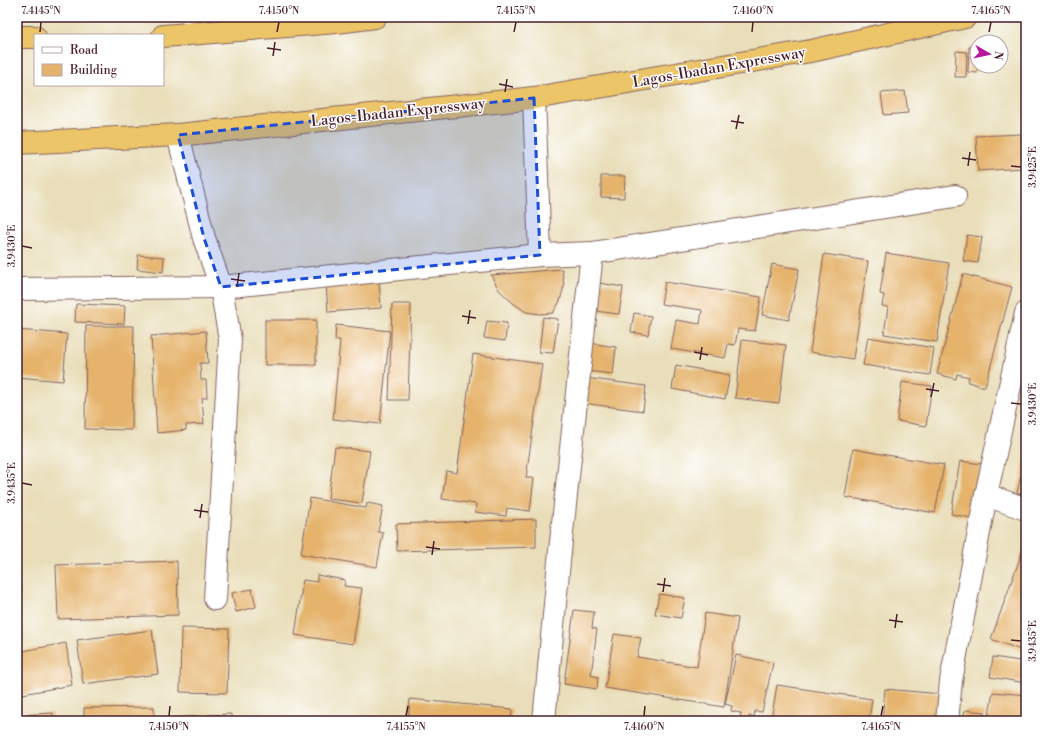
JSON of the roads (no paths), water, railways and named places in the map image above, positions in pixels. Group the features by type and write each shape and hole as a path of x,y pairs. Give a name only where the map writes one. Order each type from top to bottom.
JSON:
{"highway":[{"path":"164,36 251,23 338,22 375,17"},
{"name":"Lagos-Ibadan Expressway","path":"17,142 178,135 534,98 810,51 965,17"},
{"path":"17,37 34,37"}],"street":[{"path":"534,98 540,254"},
{"path":"178,135 204,238 221,288 230,340 215,599"},
{"path":"17,289 221,288 540,254 592,253 955,196"},
{"path":"544,721 560,543 592,253"},
{"path":"948,721 952,681 986,495 1026,313"},
{"path":"986,495 1026,509"}]}
